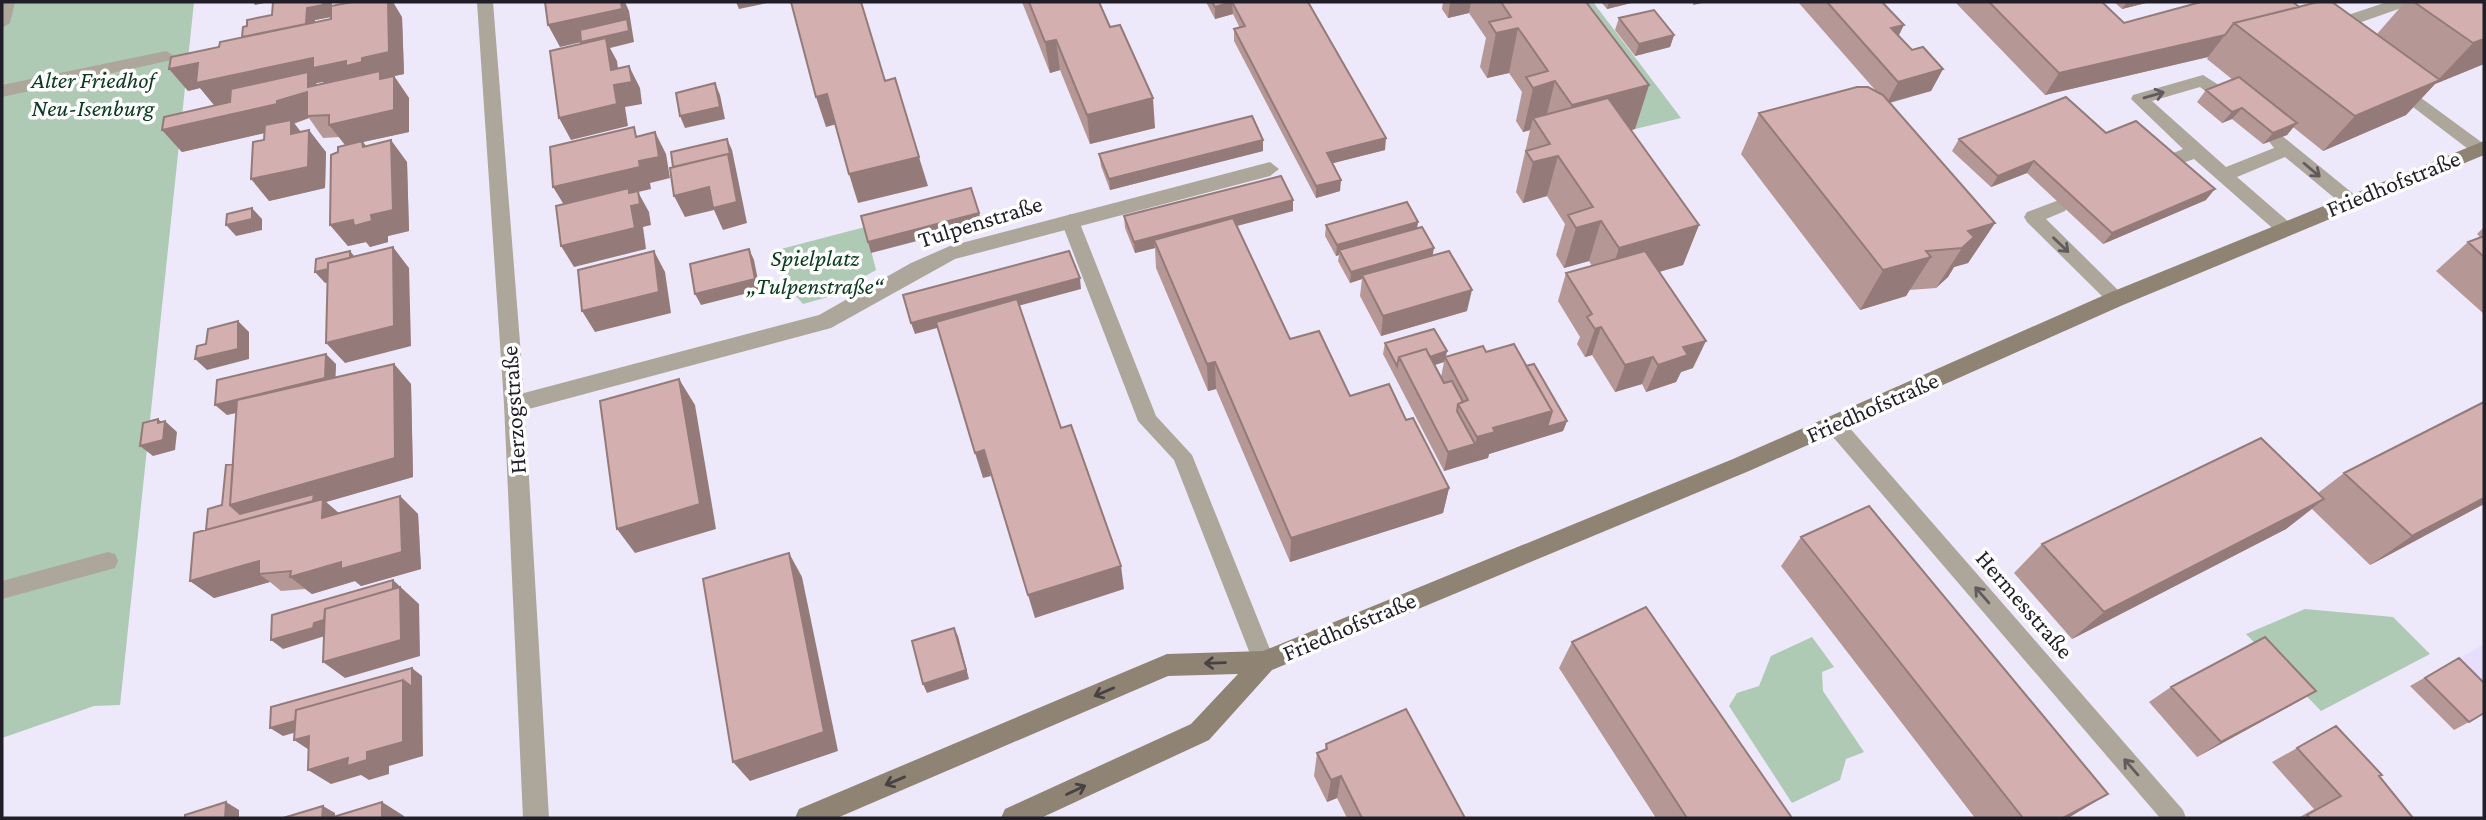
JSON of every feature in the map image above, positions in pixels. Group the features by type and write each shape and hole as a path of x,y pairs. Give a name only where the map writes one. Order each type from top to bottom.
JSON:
{"main road":[{"name":"Friedhofstraße","path":"808,818 1167,665 1264,662 1834,424 2116,299 2482,145"},
{"name":"Friedhofstraße","path":"1014,818 1200,732 1264,662"}],"street":[{"name":"Herzogstraße","path":"485,2 514,404 536,818"},
{"name":"Tulpenstraße","path":"514,404 824,321 927,262 975,245 1270,169"}],"lane":[{"path":"2,23 6,2"},
{"path":"2343,46 2318,26 2402,2"},
{"path":"2,91 166,56"},
{"path":"2385,77 2482,145"},
{"path":"2219,93 2203,81 2139,99 2284,228"},
{"path":"2224,175 2281,144 2350,201"},
{"path":"2165,163 2196,151"},
{"path":"2059,206 2033,217 2116,299"},
{"path":"1070,222 1147,421 1182,455 1264,662"},
{"name":"Hermesstraße","path":"1834,424 2175,818"},
{"path":"2,590 108,561"}],"shaded area":[{"path":"2484,644 2484,707 2444,667"}],"green space":[{"name":"Alter Friedhof Neu-Isenburg","path":"2,2 194,2 120,705 94,706 2,738"},
{"path":"1542,2 1593,2 1681,118 1635,129"},
{"name":"Spielplatz „Tulpenstraße“","path":"865,227 876,270 828,297 803,304 788,287 781,249"},
{"path":"2305,609 2393,617 2430,654 2321,711 2246,634"},
{"path":"1812,637 1834,667 1822,672 1823,691 1864,752 1846,759 1840,780 1792,803 1729,706 1737,693 1759,686 1771,656"}],"building":[{"path":"273,2 323,2 323,5 307,8 306,24 242,37 247,20 272,15"},
{"path":"352,2 388,2 389,52 362,58 362,62 346,66 346,61 313,68 313,58 196,83 198,63 169,69 171,57 219,47 220,42 331,19 331,6"},
{"path":"545,2 621,2 622,9 548,25"},
{"path":"791,2 861,2 885,81 895,78 919,157 849,174 827,94 816,97"},
{"path":"1029,2 1099,2 1110,27 1120,25 1153,98 1087,115 1056,40 1045,42"},
{"path":"1212,2 1232,2 1215,7"},
{"path":"1232,2 1308,2 1386,138 1327,153 1341,180 1316,186 1234,29 1245,26"},
{"path":"1501,2 1586,2 1649,85 1572,105 1555,81 1533,88 1526,77 1548,71 1518,28 1496,33 1489,22 1511,17"},
{"path":"1827,2 1882,2 1904,25 1891,28 1912,50 1923,47 1943,69 1898,82"},
{"path":"1989,2 2102,2 2124,23 2201,2 2293,2 2299,7 2234,23 2225,35 2059,73"},
{"path":"2318,2 2332,2 2440,80 2355,116 2234,23"},
{"path":"2414,2 2484,2 2484,39 2473,43"},
{"path":"1654,10 1674,35 1639,44 1619,18"},
{"path":"627,19 629,31 581,42 580,30"},
{"path":"606,38 611,70 629,66 632,82 614,85 617,104 559,118 550,51"},
{"path":"380,71 380,79 394,76 394,110 329,125 329,115 307,116 307,92 277,101 277,104 162,130 164,117 230,102 231,89 308,72 308,87"},
{"path":"2239,77 2297,123 2273,133 2242,108 2232,112 2206,90"},
{"path":"715,83 720,107 680,116 676,93"},
{"path":"1857,87 1868,87 1883,95 1995,223 1968,231 1974,237 1962,248 1926,251 1931,257 1883,270 1759,113"},
{"path":"2066,97 2106,133 2136,121 2215,189 2112,233 2034,161 1998,176 1959,139"},
{"path":"1608,98 1699,225 1619,248 1601,221 1576,228 1568,215 1593,207 1558,156 1533,162 1526,151 1550,144 1533,118"},
{"path":"1252,116 1263,140 1109,179 1099,154"},
{"path":"291,120 291,134 309,130 308,167 251,179 253,142 264,140 265,125"},
{"path":"634,127 636,137 655,132 659,157 639,161 640,167 553,187 550,147"},
{"path":"727,139 732,164 728,154 673,167 671,152"},
{"path":"391,140 393,210 371,215 372,221 354,226 353,220 330,225 331,155 338,152 338,147 362,141 363,147"},
{"path":"728,154 737,202 713,208 709,187 674,196 670,168"},
{"path":"1281,176 1293,200 1134,242 1124,216"},
{"path":"629,188 629,193 638,191 640,204 631,206 635,228 561,246 556,206"},
{"path":"971,188 979,213 868,242 861,216"},
{"path":"1407,202 1418,222 1337,245 1326,225"},
{"path":"252,208 252,219 226,225 227,214"},
{"path":"1233,218 1290,339 1319,331 1350,396 1389,384 1406,420 1413,418 1449,488 1291,538 1215,362 1207,364 1154,240"},
{"path":"1422,227 1434,248 1351,272 1339,250"},
{"path":"2484,236 2484,257 2468,242"},
{"path":"393,247 394,326 326,343 328,263"},
{"path":"749,249 755,279 695,294 690,264"},
{"path":"350,251 350,258 328,263 328,269 315,272 316,259"},
{"path":"654,251 659,292 582,311 578,270"},
{"path":"1069,251 1080,278 911,323 903,295"},
{"path":"1449,251 1472,290 1383,316 1362,275"},
{"path":"1645,251 1706,341 1683,347 1688,355 1658,365 1653,357 1625,365 1601,327 1595,329 1587,317 1592,314 1566,273"},
{"path":"1017,299 1061,428 1071,425 1121,566 1028,595 984,450 975,453 936,322"},
{"path":"238,321 238,349 195,359 197,346 206,344 208,329"},
{"path":"1434,329 1447,351 1430,357 1426,349 1399,357 1397,366 1385,343"},
{"path":"1514,344 1552,411 1493,428 1495,432 1477,437 1458,404 1468,400 1445,357 1483,346 1486,352"},
{"path":"1426,349 1444,383 1452,381 1463,402 1458,404 1457,411 1475,444 1448,452 1399,357"},
{"path":"326,354 325,378 215,405 217,380"},
{"path":"394,364 395,458 230,505 237,400"},
{"path":"1534,364 1567,421 1547,427 1552,411 1526,366"},
{"path":"679,379 700,504 617,529 600,401"},
{"path":"2484,402 2484,498 2412,536 2344,473"},
{"path":"158,419 158,423 165,421 163,440 140,446 143,423"},
{"path":"2261,438 2324,499 2104,612 2042,544"},
{"path":"233,464 230,505 240,514 314,494 313,501 206,530 208,509 222,505 226,465"},
{"path":"400,496 402,552 341,569 341,562 290,577 291,571 259,574 259,561 190,581 194,533 323,499 322,518"},
{"path":"1869,506 2108,794 2063,818 2023,818 1801,537"},
{"path":"789,553 824,732 733,762 703,579"},
{"path":"393,580 393,589 325,609 324,620 314,623 313,628 271,640 272,615"},
{"path":"400,587 401,640 323,662 325,609"},
{"path":"1646,607 1792,818 1687,818 1572,642"},
{"path":"954,628 966,670 923,684 912,641"},
{"path":"2265,637 2316,691 2221,742 2171,687"},
{"path":"2459,658 2484,683 2484,713 2469,722 2425,678"},
{"path":"412,668 412,687 403,680 296,710 295,721 270,728 271,707"},
{"path":"403,680 403,742 367,752 367,760 347,766 348,758 308,770 309,736 294,740 296,710"},
{"path":"1406,709 1465,818 1362,818 1341,776 1331,780 1317,753 1327,749 1326,744"},
{"path":"2336,726 2382,775 2379,776 2413,818 2310,818 2307,815 2341,796 2297,748"},
{"path":"226,802 225,818 185,818 185,815"},
{"path":"382,802 382,818 330,818"},
{"path":"323,806 322,818 283,818"}]}
